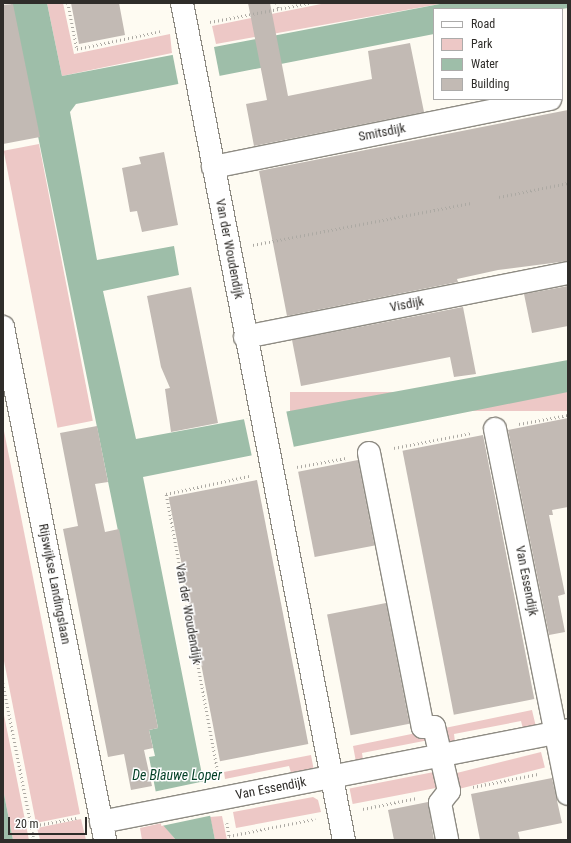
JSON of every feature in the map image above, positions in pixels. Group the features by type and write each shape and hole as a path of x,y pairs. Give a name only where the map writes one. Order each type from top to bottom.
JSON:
{"street":[{"name":"Van der Woudendijk","path":"182,3 245,338 344,840"},
{"name":"Smitsdijk","path":"213,167 545,100"},
{"name":"Visdijk","path":"245,338 568,273"},
{"name":"Rijswijkse Landingslaan","path":"3,327 8,376 102,825"},
{"name":"Van Essendijk","path":"495,429 562,732 563,769 568,794"},
{"path":"369,453 390,576 423,727 434,727 449,791 440,803 446,840"},
{"name":"Van Essendijk","path":"102,825 137,815 562,732"}],"path":[{"path":"68,3 77,49 279,10 308,3"},
{"path":"277,3 279,10"},
{"path":"499,197 568,183"},
{"path":"229,250 471,203"},
{"path":"271,471 568,415"},
{"name":"Van der Woudendijk","path":"230,840 220,800 166,494 271,471"},
{"path":"3,683 34,840"},
{"path":"229,836 563,769"},
{"path":"32,826 102,825"}],"green space":[{"path":"47,3 63,3 74,54 170,34 172,53 62,76"},
{"path":"326,3 445,3 216,44 212,26"},
{"path":"39,144 93,421 57,428 4,151"},
{"path":"290,392 568,392 568,411 290,411"},
{"path":"3,426 80,814 36,823 3,656"},
{"path":"3,710 29,840 13,840 3,789"},
{"path":"532,710 536,727 523,729 521,721 454,734 455,742 443,744 440,729"},
{"path":"431,730 429,740 362,753 363,760 356,762 353,746"},
{"path":"541,752 545,768 458,789 454,774"},
{"path":"311,755 314,771 292,776 289,766 225,779 224,772"},
{"path":"434,772 437,788 353,804 350,788"},
{"path":"313,797 318,800 321,812 236,828 233,812"},
{"path":"222,816 227,840 215,840 210,817"},
{"path":"81,819 86,840 40,840 37,828"},
{"path":"162,823 176,840 142,840 140,828"}],"water":[{"name":"De Blauwe Loper","path":"11,3 47,3 62,76 445,3 568,3 568,8 563,9 433,8 433,34 76,104 70,112 97,260 174,246 179,275 103,291 136,439 568,360 568,392 143,477 215,840 176,840 162,824 149,757 155,756 149,730 158,728"},
{"path":"3,789 13,840 3,840"}],"pier":[{"path":"213,42 220,78 179,86 172,50"},
{"path":"286,410 294,449 252,458 244,419"},
{"path":"205,781 212,815 161,826 154,792"}],"building":[{"path":"71,3 119,3 125,35 79,44"},
{"path":"248,3 270,3 288,96 372,79 368,51 410,43 424,112 254,146 246,104 267,100"},
{"path":"13,4 40,137 3,144 3,5"},
{"path":"568,110 568,261 498,270 457,279 458,282 287,316 259,171"},
{"path":"164,152 178,225 142,232 137,211 130,212 122,168 141,164 139,157"},
{"path":"568,286 568,326 532,333 524,294"},
{"path":"191,287 218,423 171,432 165,389 170,388 161,367 147,296"},
{"path":"463,307 476,374 454,377 450,357 301,386 292,340"},
{"path":"568,418 568,507 552,510 553,515 549,515 565,594 558,596 565,632 549,635 508,430"},
{"path":"97,426 108,482 95,484 105,532 119,529 158,728 149,730 153,748 144,750 152,786 131,790 124,754 108,757 63,529 78,526 60,433"},
{"path":"483,435 534,699 454,715 403,451"},
{"path":"358,460 375,545 315,557 298,472"},
{"path":"257,480 308,744 220,761 169,497"},
{"path":"386,603 409,724 351,735 327,614"},
{"path":"552,778 562,823 518,832 520,840 480,840 471,794"},
{"path":"428,802 434,840 394,840 388,810"}]}
